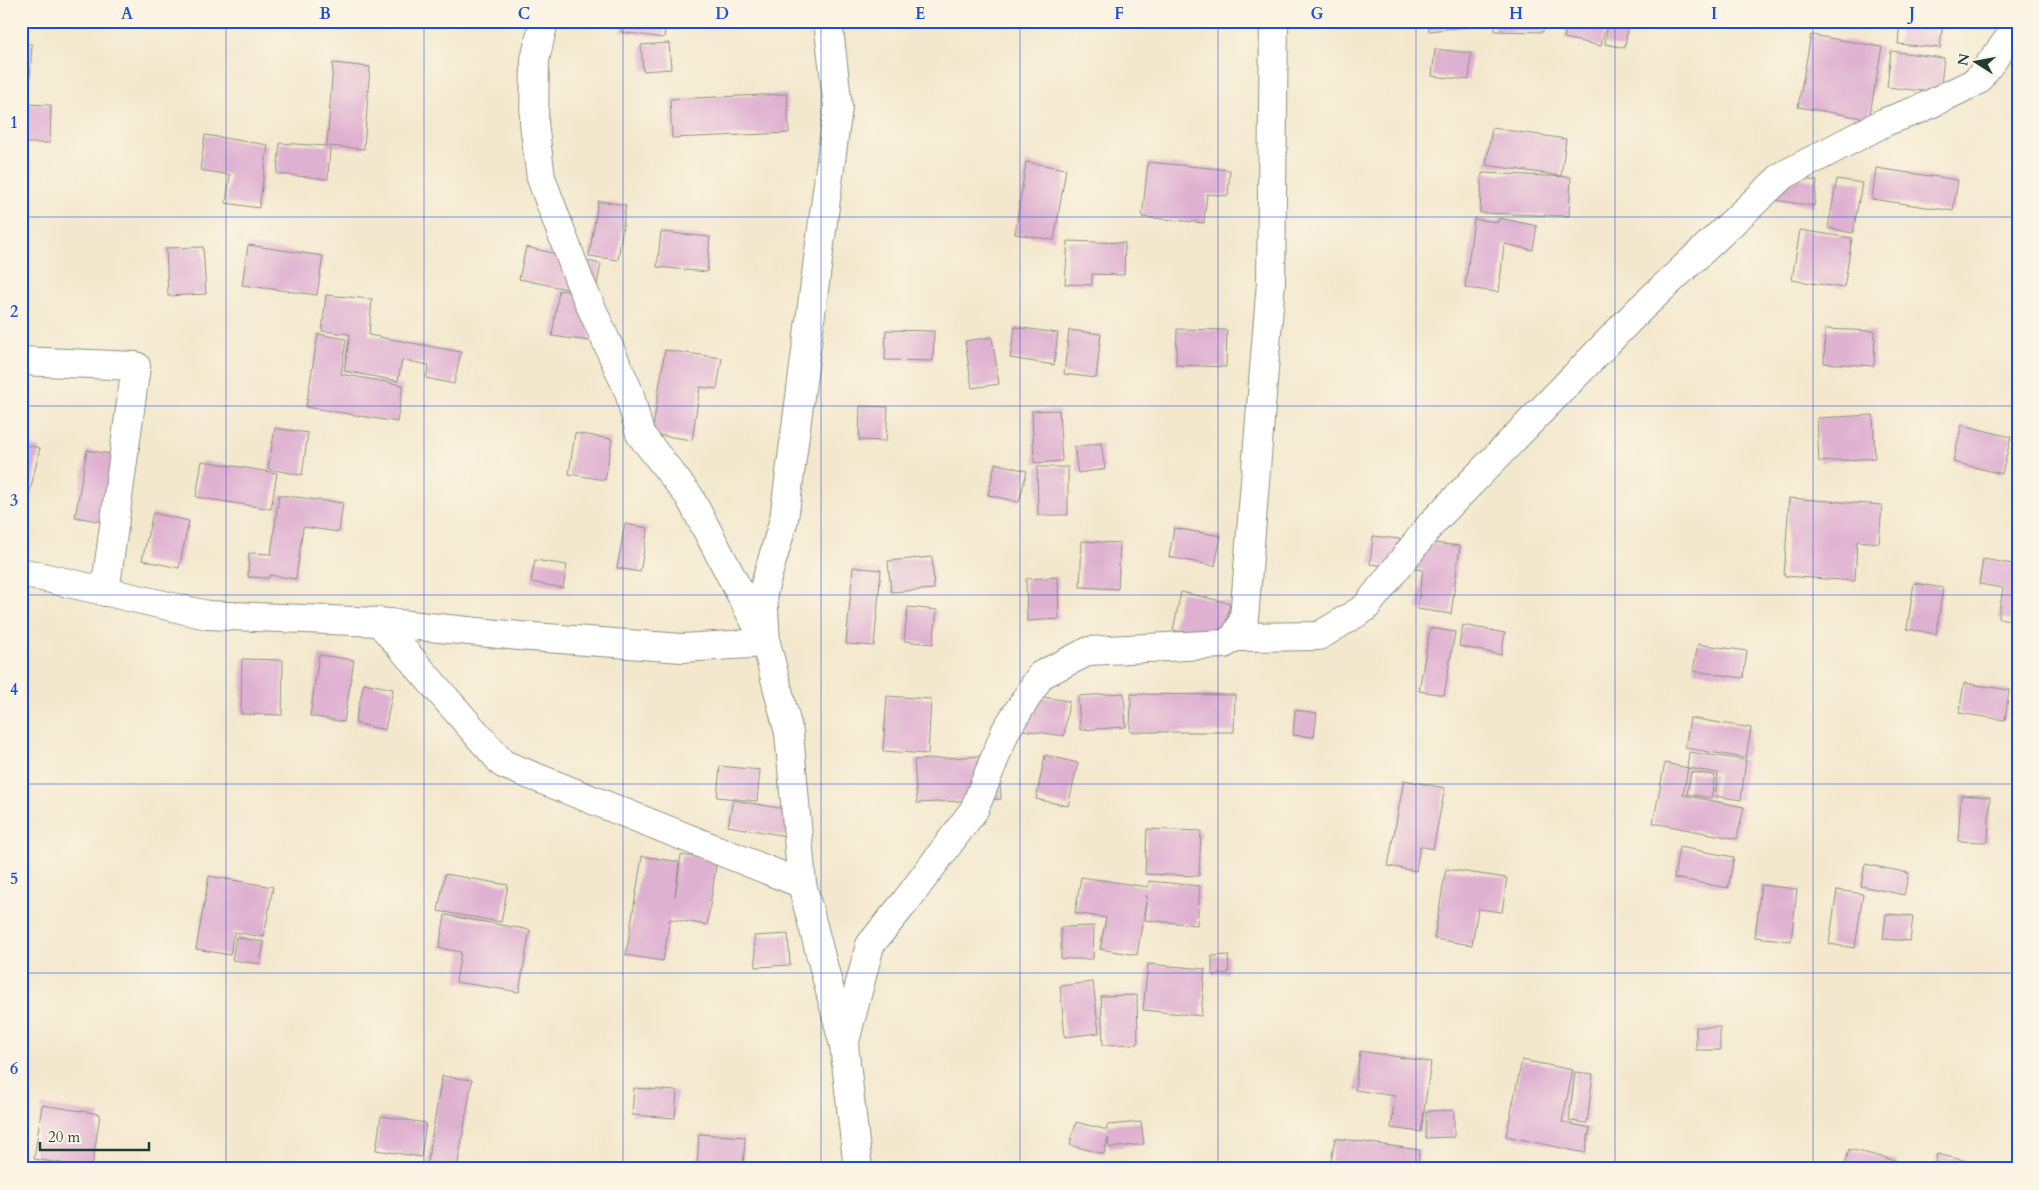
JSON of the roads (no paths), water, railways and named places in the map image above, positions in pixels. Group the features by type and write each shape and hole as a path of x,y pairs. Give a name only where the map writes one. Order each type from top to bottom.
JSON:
{"street":[{"path":"544,21 535,60 534,105 534,123 541,178 579,280 629,392 640,434 689,496 766,642"},
{"path":"828,21 838,107 784,519 763,592 766,642 789,733 802,884 844,1045 858,1169"},
{"path":"1235,638 1244,618 1271,282 1274,21"},
{"path":"844,1045 870,945 906,901 974,810 1006,730 1040,675 1089,651 1224,644 1235,638 1319,636 1365,608 1439,516 1638,312 1782,176 1885,122 1920,109 1977,81 2013,33 2015,21"},
{"path":"21,361 136,366 105,592"},
{"path":"21,572 207,615 378,622 518,636 682,648 766,642"},
{"path":"378,622 503,764 802,884"}]}
